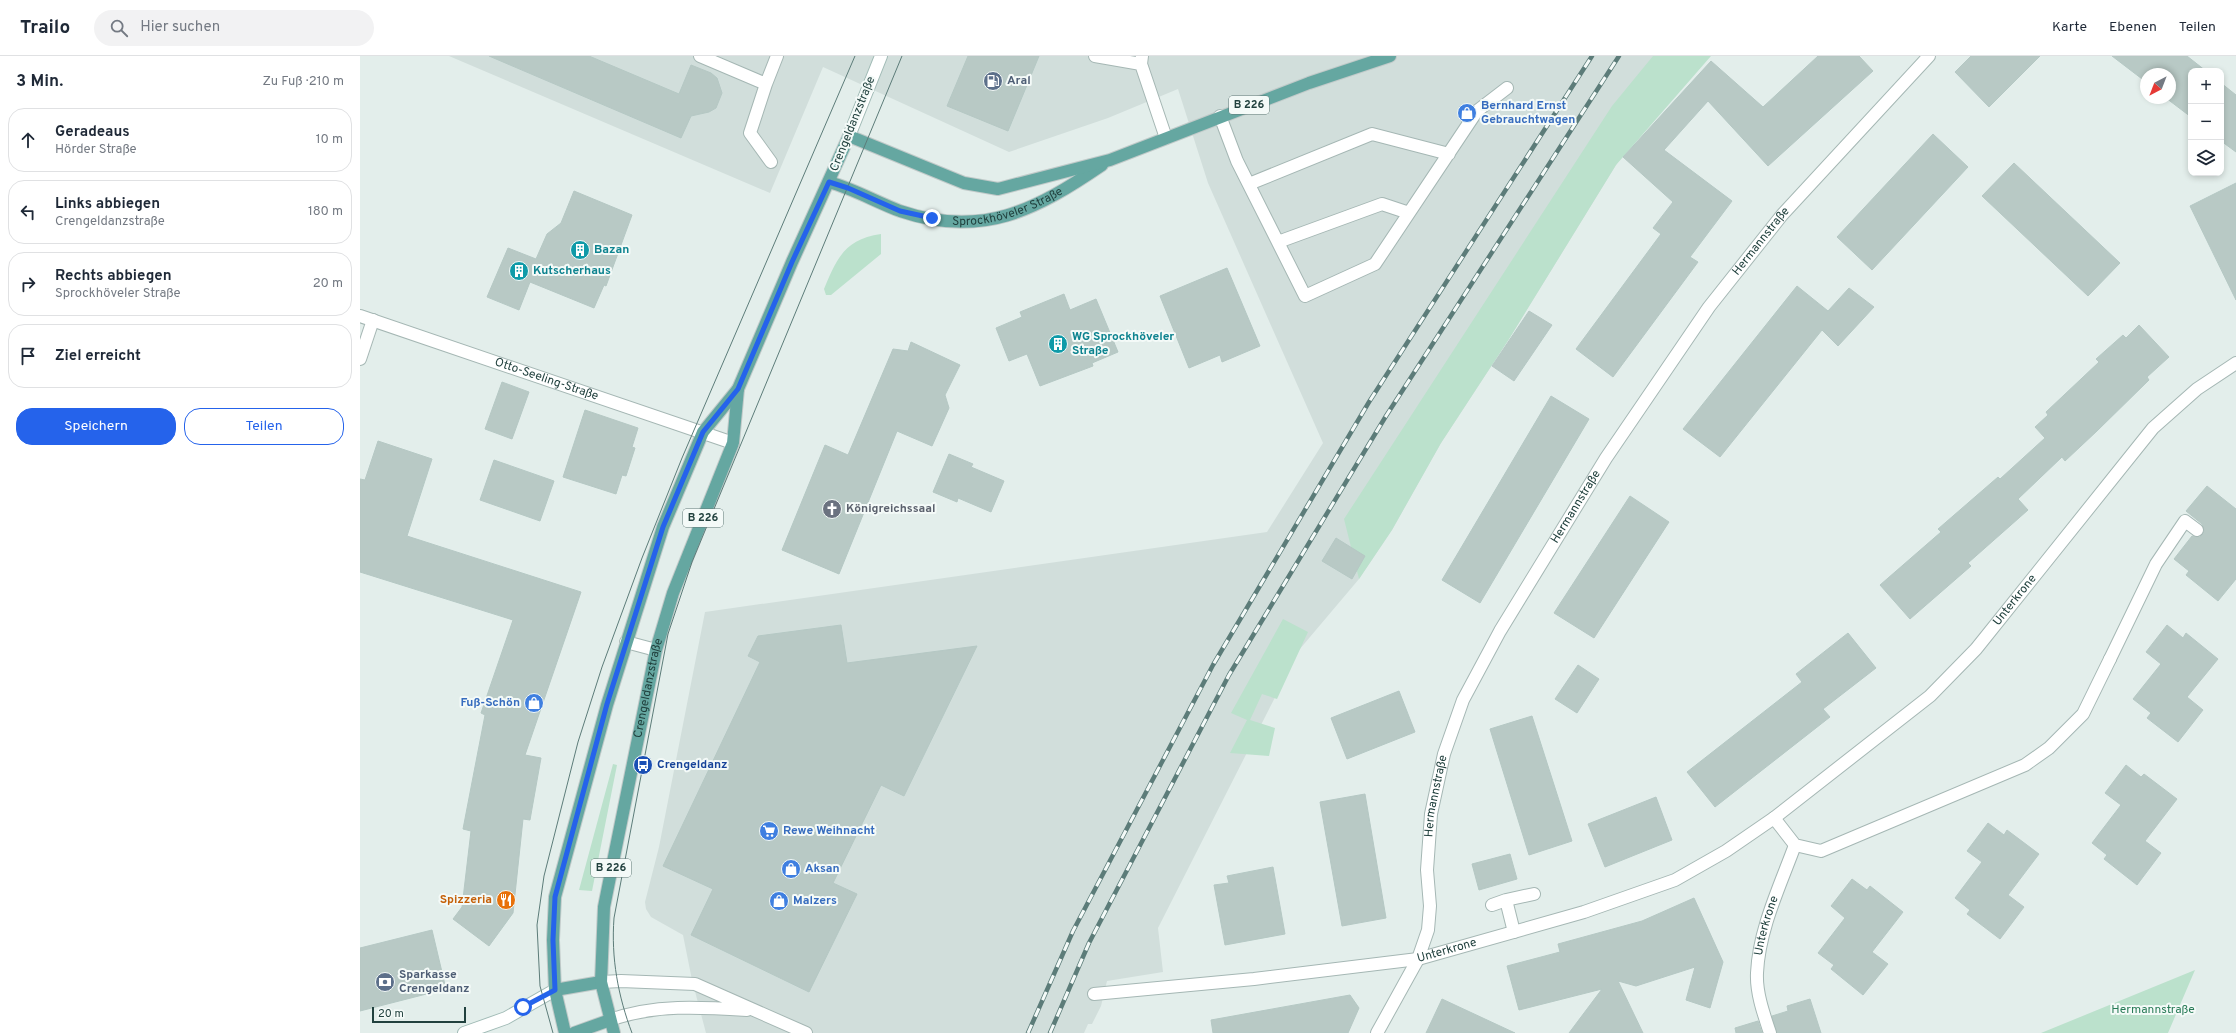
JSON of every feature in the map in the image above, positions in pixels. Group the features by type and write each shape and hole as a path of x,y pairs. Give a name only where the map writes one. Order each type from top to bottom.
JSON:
{"main road":[{"name":"Sprockhöveler Straße","path":"850,136 964,183 998,188 1110,160 1309,82 1390,56"},
{"name":"Crengeldanzstraße","path":"565,1033 555,990 553,940 555,897 577,808 626,642 663,527 703,432 738,389 792,262 850,136"},
{"name":"Sprockhöveler Straße","path":"829,182 848,188 900,211 960,222 985,221 1024,211 1060,193 1110,160"},
{"name":"Crengeldanzstraße","path":"610,1020 601,982 604,907 656,650 673,593 733,443 738,389"},
{"path":"555,990 601,982"},
{"path":"574,1033 610,1020"},
{"name":"B 226","path":"610,1020 614,1033"}],"street":[{"path":"700,56 766,84"},
{"path":"771,162 750,133 777,56"},
{"name":"Crengeldanzstraße","path":"850,136 881,56"},
{"path":"1095,56 1141,60 1166,138"},
{"name":"Hermannstraße","path":"1377,1033 1418,959 1428,930 1430,906 1427,870 1431,814 1444,754 1463,700 1500,631 1606,458 1709,307 1782,215 1929,56"},
{"path":"1220,116 1249,184 1305,296 1376,264 1477,111 1507,88"},
{"path":"1249,184 1372,134 1448,154"},
{"path":"1278,242 1382,204 1409,213"},
{"name":"Otto-Seeling-Straße","path":"360,316 733,443"},
{"path":"360,359 373,320"},
{"name":"Unterkrone","path":"1094,994 1254,979 1418,959 1584,912 1675,880 1726,851 1774,818 1930,696 1976,649 2153,428 2196,389 2236,363"},
{"path":"1774,818 1795,845 1821,851 2025,765 2049,748 2083,714 2156,564 2185,521 2197,530"},
{"path":"626,642 656,650"},
{"name":"Unterkrone","path":"1770,1033 1762,1012 1756,974 1763,936 1795,845"},
{"path":"1492,905 1506,900 1534,894"},
{"path":"1506,900 1514,932"},
{"path":"601,982 621,980 694,984 755,1010 794,1031 806,1033"},
{"path":"464,1033 506,1018 555,990"},
{"path":"610,1020 645,1010 681,1007 755,1010"}],"shaded area":[{"path":"449,56 1686,56 1616,165 1509,339 1441,443 1392,530 1359,579 1299,650 1158,928 1163,972 1107,981 1101,1006 1092,1024 1088,1024 1084,1033 706,1033 692,980 683,935 651,917 646,909 645,902 659,847 705,612 1267,532 1323,443 1208,183 1178,89 1108,118 1009,152 823,67 770,193"}],"green space":[{"path":"1653,56 1711,56 1616,165 1509,339 1441,443 1392,530 1359,579 1344,519 1612,106"},
{"path":"881,234 881,254 831,295 826,295 824,289 833,268 844,252 859,240"},
{"path":"1283,619 1308,632 1277,699 1262,694 1250,720 1275,728 1269,756 1230,753 1247,720 1231,713"},
{"path":"613,764 617,765 592,891 579,890"},
{"name":"Hermannstraße","path":"2195,970 2168,1033 2041,1033"}],"building":[{"path":"489,56 589,56 679,94 691,65 711,73 717,78 722,93 716,108 709,112 691,116 681,138"},
{"name":"Aral","path":"968,56 1039,56 1008,131 947,106"},
{"path":"1818,56 1859,56 1873,71 1768,166 1708,101 1664,150 1732,201 1690,257 1698,262 1613,377 1576,349 1661,234 1653,228 1673,202 1623,157 1711,61 1763,107"},
{"path":"1971,56 2040,56 1989,107 1955,72"},
{"path":"2112,56 2187,56 2202,68 2188,68 2188,115 2174,104 2176,104 2176,68 2140,68 2140,77"},
{"path":"2224,85 2236,95 2236,152 2224,143"},
{"path":"1933,134 1968,167 1872,270 1837,237"},
{"path":"2014,163 2120,263 2088,296 1982,196"},
{"path":"2236,183 2236,300 2190,206"},
{"name":"Bazan","path":"574,191 632,215 606,286 604,285 594,308 530,282 519,310 487,297 508,248 536,259 547,234 561,223"},
{"path":"1227,268 1260,346 1222,362 1220,355 1189,368 1160,296"},
{"path":"1797,286 1828,311 1849,288 1874,307 1838,346 1822,330 1720,457 1683,429"},
{"name":"WG Sprockhöveler Straße","path":"1064,294 1070,310 1096,299 1118,352 1092,363 1093,366 1040,386 1027,354 1009,361 996,328 1022,317 1020,312"},
{"path":"1529,311 1552,325 1514,381 1492,366"},
{"path":"2139,325 2169,357 2147,377 2149,380 2097,431 2065,461 2062,457 2018,499 2028,510 1968,563 1971,566 1910,619 1880,585 1941,532 1938,529 1998,477 2000,479 2045,438 2035,427 2048,415 2046,412 2099,362 2096,359 2123,335 2126,338"},
{"path":"911,342 960,365 945,395 949,408 932,446 897,431 839,574 782,550 825,445 848,455 893,349 908,351"},
{"path":"502,382 529,392 512,439 485,429"},
{"path":"1551,396 1589,419 1480,603 1442,580"},
{"path":"585,410 638,428 632,447 635,448 626,476 622,475 616,494 563,477"},
{"path":"378,441 432,459 407,536 581,592 525,755 541,758 530,820 523,819 513,913 489,946 453,919 462,907 471,831 463,829 485,715 481,713 513,620 360,572 360,479 365,480"},
{"path":"949,454 973,464 971,467 1004,481 991,512 958,498 957,502 933,492"},
{"path":"494,460 554,481 540,521 480,500"},
{"path":"2207,486 2236,509 2236,579 2218,601 2186,575 2189,571 2174,559 2192,536 2200,537 2203,534 2204,531 2202,524 2186,511"},
{"path":"1630,496 1669,522 1594,638 1554,613"},
{"path":"1336,538 1365,556 1352,579 1322,561"},
{"name":"Rewe Weihnacht","path":"841,625 847,663 977,646 904,796 881,785 833,883 857,894 809,992 691,935 713,889 663,866 760,662 748,656 758,636"},
{"path":"2167,625 2183,638 2186,633 2218,659 2187,697 2203,710 2178,742 2147,718 2151,713 2133,699 2161,664 2146,652"},
{"path":"1848,633 1876,668 1823,709 1830,717 1715,807 1687,772 1802,682 1796,674"},
{"path":"1578,665 1599,679 1577,713 1555,699"},
{"path":"1399,691 1415,732 1347,759 1331,718"},
{"path":"1532,716 1572,841 1529,855 1490,729"},
{"path":"2126,765 2141,777 2144,774 2177,799 2145,841 2161,853 2137,885 2104,859 2107,855 2092,843 2121,805 2105,793"},
{"path":"1365,794 1386,918 1342,926 1320,802"},
{"path":"1656,797 1672,840 1605,867 1588,824"},
{"path":"1988,823 2004,835 2007,830 2039,854 2008,895 2024,907 2000,939 1967,914 1970,910 1955,898 1982,862 1967,851"},
{"path":"1510,854 1517,879 1479,890 1472,864"},
{"path":"1273,867 1285,934 1225,945 1214,885 1229,883 1227,876"},
{"path":"1852,879 1867,890 1870,886 1903,912 1872,952 1888,964 1863,995 1831,969 1834,965 1818,953 1845,918 1831,906"},
{"path":"1694,898 1723,962 1710,1008 1686,1000 1695,967 1636,986 1618,981 1643,1033 1569,1033 1602,989 1519,1010 1507,966 1560,952 1558,944 1642,921"},
{"path":"432,930 446,989 360,1011 360,948"},
{"path":"1350,995 1359,1008 1348,1033 1213,1033 1211,1020"},
{"path":"1442,999 1515,1033 1426,1033"},
{"path":"1810,999 1821,1033 1777,1033 1772,1016 1788,1011 1787,1006"},
{"path":"1758,1021 1762,1033 1736,1033 1735,1028"}],"tram line":[{"path":"553,1033 540,986 537,925 544,876 578,742 602,667 642,558 682,458 855,56"},
{"path":"632,1033 619,991 614,948 614,918 668,634 692,562 902,56"}],"railway":[{"path":"1028,1033 1073,931 1213,665 1369,402 1592,56"},
{"path":"1050,1033 1089,943 1229,675 1386,416 1619,56"}],"place":[{"name":"Aral","path":"993,81"},
{"name":"Bernhard Ernst Gebrauchtwagen","path":"1467,113"},
{"name":"Bazan","path":"580,250"},
{"name":"Kutscherhaus","path":"519,271"},
{"name":"WG Sprockhöveler Straße","path":"1058,344"},
{"name":"Königreichssaal","path":"832,509"},
{"name":"Fuß-Schön","path":"534,703"},
{"name":"Crengeldanz","path":"643,765"},
{"name":"Rewe Weihnacht","path":"769,831"},
{"name":"Aksan","path":"791,869"},
{"name":"Spizzeria","path":"506,900"},
{"name":"Malzers","path":"779,901"},
{"name":"Sparkasse Crengeldanz","path":"385,982"}],"route":[{"path":"523,1007 555,990 553,940 555,897 577,808 607,704 663,527 703,432 738,389 792,262 829,182 848,188 900,211 932,218"}]}
